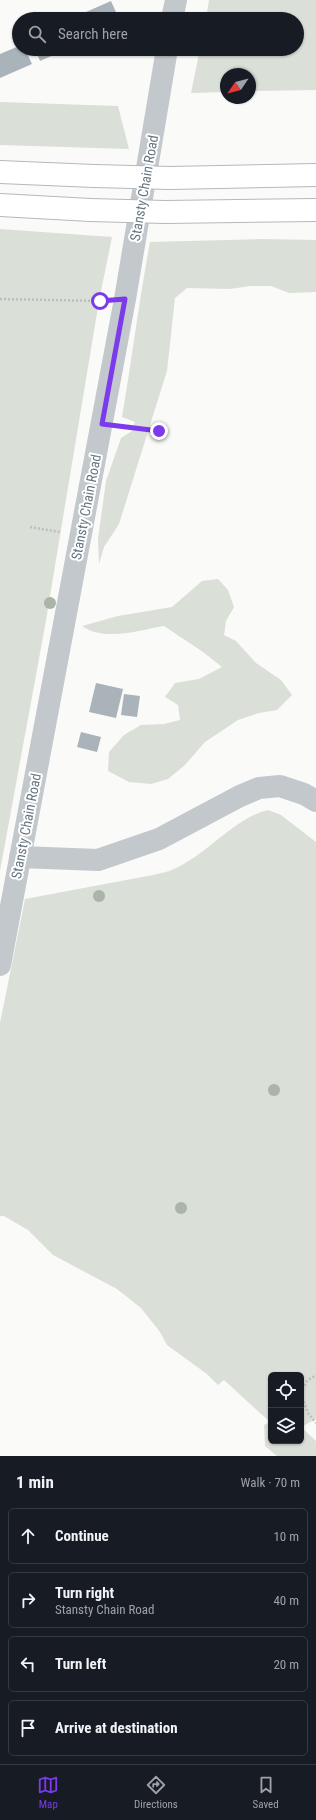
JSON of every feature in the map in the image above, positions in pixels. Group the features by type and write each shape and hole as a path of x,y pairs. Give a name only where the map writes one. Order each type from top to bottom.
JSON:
{"highway":[{"path":"0,172 170,178 316,175"},
{"path":"0,205 165,212 316,210"}],"street":[{"name":"Stansty Chain Road","path":"0,965 125,299 166,56"},
{"path":"20,857 98,860 159,839 240,796 259,788 280,786 304,794 316,801"}],"path":[{"path":"0,299 100,301 125,299"},
{"path":"102,424 159,431"},
{"path":"30,527 80,536"},
{"path":"304,1387 307,1381 316,1375"},
{"path":"304,1402 308,1413 316,1423"}],"shaded area":[{"path":"209,0 316,0 316,90 256,91 256,68 220,68 220,92 191,93 199,56 304,56 304,12 207,12"},
{"path":"0,102 118,106 129,149 0,145"},
{"path":"0,229 112,237 99,301 45,626 0,871"},
{"path":"261,239 316,240 316,292 289,293 271,286 250,286 230,289 187,288 175,298 167,371 119,524 104,547 99,564 98,539 106,481 121,438 132,431 135,422 122,417 150,242"},
{"path":"218,579 228,590 234,607 226,621 224,635 236,641 256,663 281,680 292,695 277,710 259,713 238,720 205,742 185,765 168,779 151,784 129,782 108,771 109,752 124,735 141,725 164,724 180,720 178,705 165,697 175,683 199,679 222,667 203,652 164,626 122,634 111,634 91,631 82,626 118,616 172,607 202,581"},
{"path":"268,810 281,815 316,842 316,1419 304,1425 304,1372 268,1372 268,1420 224,1380 218,1385 207,1374 167,1345 160,1332 141,1308 117,1289 53,1255 28,1230 4,1216 0,1216 0,1023 25,899 153,875 172,870 198,855 232,828 256,814"},
{"path":"268,1423 268,1444 304,1444 304,1430 316,1441 316,1456 277,1456 265,1446 264,1425"}],"building":[{"path":"111,1 116,12 86,12"},
{"path":"12,49 12,56 28,56 32,64 0,78 0,54"},
{"path":"38,56 51,56 40,61"},
{"path":"96,683 123,689 116,718 89,712"},
{"path":"124,694 140,696 137,717 121,715"},
{"path":"81,732 101,737 97,752 77,747"}],"route":[{"path":"100,301 125,299 102,424 159,431"}]}
